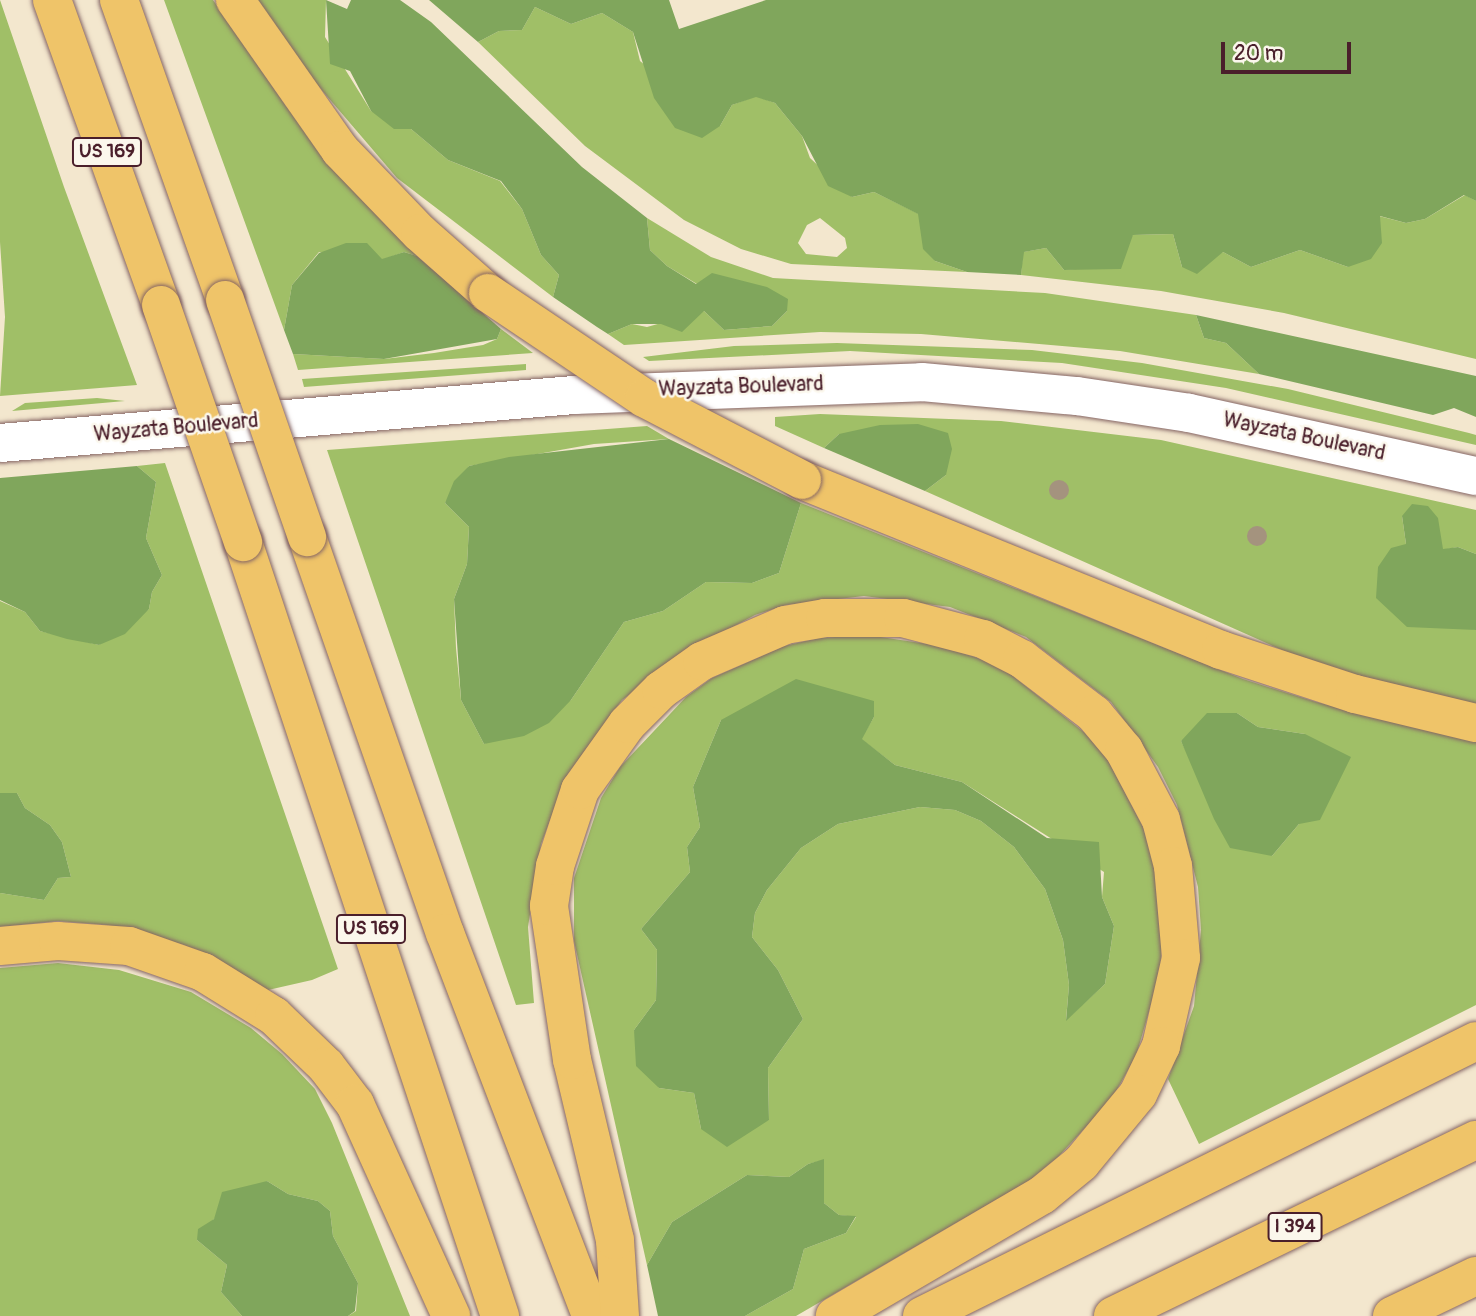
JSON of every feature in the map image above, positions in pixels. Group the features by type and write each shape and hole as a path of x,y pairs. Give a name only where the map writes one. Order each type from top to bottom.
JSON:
{"highway":[{"name":"US 169","path":"52,0 161,305 500,1316"},
{"name":"US 169","path":"119,0 445,933 588,1306"},
{"path":"235,0 340,150 419,233 488,293 644,398 802,480 1221,650 1355,694 1476,723"},
{"path":"620,1298 615,1240 572,1060 550,906 555,866 580,790 627,724 661,690 702,661 785,625 838,618 903,618 983,639 1022,659 1094,714 1125,750 1161,820 1173,866 1181,958 1161,1046 1138,1094 1081,1163 1042,1195 835,1316"},
{"path":"0,946 58,941 129,946 203,972 274,1016 327,1066 355,1104 451,1316"},
{"path":"922,1316 1476,1041"},
{"name":"I 394","path":"1114,1316 1476,1140"},
{"path":"1392,1316 1476,1276"}],"street":[{"name":"Wayzata Boulevard","path":"0,443 574,395 922,382 1077,396 1189,413 1476,476"}],"green space":[{"path":"0,0 64,187 137,385 0,396 5,317 0,242"},
{"path":"164,0 213,0 286,106 417,256 404,252 382,260 319,252 292,285 284,330"},
{"path":"255,0 326,0 325,37 371,111 411,129 448,160 500,181 522,209 541,255 559,275 553,297 397,178 314,81"},
{"path":"326,0 347,9 351,0 400,0 431,22 582,167 647,218 650,250 667,266 696,284 712,273 767,287 788,299 787,311 772,326 724,330 704,311 682,332 661,324 632,324 608,334 597,327 553,297 559,275 541,255 522,209 501,181 448,160 411,129 394,129 371,111 350,71 330,64"},
{"path":"429,0 669,0 679,29 766,0 1476,0 1476,201 1464,195 1425,219 1406,223 1380,216 1382,243 1371,259 1348,267 1300,250 1251,267 1223,252 1197,274 1182,267 1173,234 1133,235 1121,269 1064,270 1046,248 1024,252 1021,275 967,272 935,261 923,249 918,214 874,192 852,197 828,186 802,136 775,103 756,97 732,105 720,126 702,138 675,128 654,98 633,32 602,13 571,24 535,7 522,30 499,31 478,42"},
{"path":"535,7 571,24 602,13 633,32 640,61 720,126 732,105 756,96 775,103 802,136 810,158 852,197 874,192 919,214 935,261 967,272 791,264 741,249 684,220 585,146 478,42 499,31 522,30","holes":["820,218 845,238 847,248 837,257 806,254 798,243 807,225"]},
{"path":"1465,195 1476,201 1476,359 1284,313 1161,291 1021,275 1023,252 1046,248 1064,270 1085,268 1133,235 1173,234 1182,267 1223,252 1251,267 1300,250 1348,267 1379,216 1406,223 1425,219"},
{"path":"647,218 711,257 773,278 1045,293 1196,315 1204,338 1226,343 1259,374 1120,351 921,334 820,332 624,345 608,334 632,324 647,327 704,311 724,330 772,326 787,311 697,284 667,266 650,250"},
{"path":"346,243 367,243 382,259 404,252 417,256 501,329 497,339 384,359 293,354 284,330 292,285 319,253"},
{"path":"1196,315 1476,376 1476,417 1454,408 1433,415 1259,374 1226,343 1204,338"},
{"path":"501,329 533,353 298,370 293,354 384,359 434,353 483,345 497,339"},
{"path":"837,343 1032,350 1142,363 1288,389 1469,433 1476,435 1476,445 1226,388 1062,363 850,351 649,361 643,357 734,346"},
{"path":"526,364 526,370 304,387 302,379"},
{"path":"97,398 125,401 12,411 25,403"},
{"path":"820,414 1001,421 1161,440 1476,510 1476,554 1458,547 1442,550 1402,516 1406,544 1465,627 1476,630 1476,704 1318,666 925,491 946,475 839,434 824,448 775,426 775,417"},
{"path":"918,424 948,433 952,449 946,475 925,491 824,448 839,434 880,425"},
{"path":"647,426 669,439 594,444 469,466 445,503 469,527 467,564 454,599 456,648 461,700 484,744 571,700 624,622 663,611 706,582 752,583 779,573 801,503 1243,679 1316,702 1476,741 1476,1005 1199,1144 1168,1079 1194,1006 1201,930 1198,887 1177,805 1158,767 1111,702 1026,637 950,607 864,596 786,605 755,615 692,649 622,700 568,774 541,844 528,927 534,1003 516,1005 327,450","holes":["1237,713 1258,727 1305,734 1299,824 1272,856 1190,759 1181,741"]},
{"path":"669,439 801,503 779,573 752,583 706,582 663,611 624,622 571,700 549,723 524,736 484,744 461,700 454,599 467,564 469,527 445,503 454,481 469,466 509,457"},
{"path":"165,463 338,969 312,980 268,990 184,945 107,925 58,921 0,927 0,893 44,900 58,878 71,877 62,842 50,825 25,808 17,793 0,793 0,601 25,612 40,631 99,645 149,609 152,592 162,575 146,538 156,482 137,466"},
{"path":"137,466 156,482 146,538 162,575 152,592 149,609 125,634 99,645 67,639 40,631 25,612 0,600 0,478"},
{"path":"1412,504 1428,506 1438,518 1443,549 1458,547 1476,554 1476,630 1407,627 1376,598 1378,567 1391,548 1406,544 1402,516"},
{"path":"867,635 941,646 999,665 1085,733 1108,760 1143,827 1154,863 1162,940 1160,974 1136,1056 1111,1100 1058,1157 1030,1180 796,1316 745,1316 793,1289 804,1249 846,1233 856,1217 839,1215 824,1203 824,1160 808,1164 789,1177 747,1175 672,1222 647,1265 574,941 574,878 601,798 620,767 686,697 712,678 784,646 819,638","holes":["874,717 861,739 895,765 962,782 1104,872 1102,897 1114,926 1105,984 1066,1020 1069,985 1063,940 1045,889 1014,847 981,821 955,810 920,807 838,824 801,848 767,890 755,913 752,937 778,970 803,1019 768,1068 769,1120 701,1129 694,1093 659,1088 634,1030 656,1000 657,950 641,929 690,872 687,847 700,827 693,787 721,720"]},
{"path":"796,679 874,701 874,717 862,739 895,765 962,782 1047,838 1099,842 1102,897 1114,926 1105,984 1066,1021 1069,985 1063,940 1045,889 1014,847 981,821 955,810 920,807 838,824 801,848 767,890 755,913 752,937 778,970 803,1019 768,1068 769,1120 727,1147 701,1129 694,1093 659,1088 636,1066 634,1030 656,1000 657,950 641,929 690,872 687,847 700,827 693,787 721,720"},
{"path":"1207,713 1237,713 1258,727 1305,734 1351,757 1320,820 1299,824 1272,856 1230,848 1214,819 1181,741"},
{"path":"0,793 17,793 25,808 50,825 62,842 71,877 58,878 44,900 0,893"},
{"path":"58,963 119,970 191,992 251,1028 282,1054 315,1089 332,1123 410,1316 348,1316 356,1311 358,1283 333,1236 330,1211 318,1201 288,1194 267,1181 214,1219 197,1240 227,1265 221,1292 242,1316 0,1316 0,968"},
{"path":"824,1159 824,1203 839,1215 856,1216 846,1233 804,1249 793,1289 745,1316 658,1316 647,1265 672,1222 747,1175 789,1177 808,1164"},
{"path":"267,1181 288,1194 318,1201 330,1211 333,1236 358,1283 355,1311 348,1316 242,1316 221,1292 227,1265 197,1240 198,1229 214,1219 222,1192"}]}
